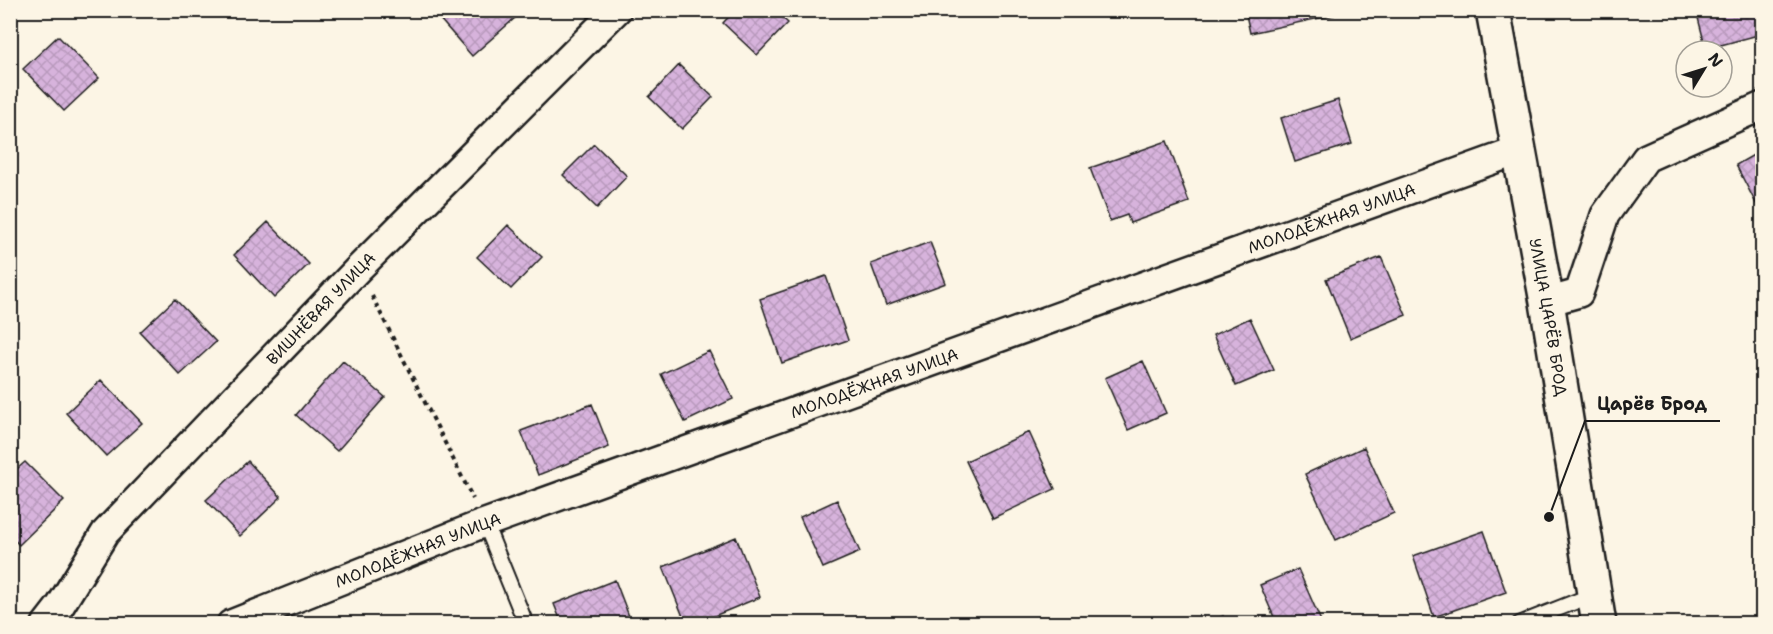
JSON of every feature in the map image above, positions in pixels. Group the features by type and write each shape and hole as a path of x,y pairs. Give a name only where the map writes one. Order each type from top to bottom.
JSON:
{"street":[{"name":"ВИШНЁВАЯ УЛИЦА","path":"46,624 60,606 105,533 358,269 616,10"},
{"name":"УЛИЦА ЦАРЁВ БРОД","path":"1493,10 1547,302 1597,609"},
{"path":"1547,302 1579,293 1605,215 1646,158 1762,106"},
{"name":"МОЛОДЁЖНАЯ УЛИЦА","path":"231,624 485,523 1520,150"}],"lane":[{"path":"485,523 526,624"},
{"path":"1519,624 1597,609"}],"path":[{"path":"358,269 485,523"}],"building":[{"path":"432,10 524,10 472,56"},
{"path":"735,10 774,10 788,23 757,55 723,23"},
{"path":"1245,10 1333,10 1334,15 1250,33"},
{"path":"1696,10 1762,10 1762,34 1734,42 1734,39 1703,39"},
{"path":"58,36 99,78 64,111 23,69"},
{"path":"679,65 713,97 682,129 649,97"},
{"path":"1338,100 1352,144 1295,162 1281,118"},
{"path":"1167,141 1189,202 1130,223 1127,215 1110,221 1090,168"},
{"path":"594,144 627,176 597,208 563,175"},
{"path":"1762,150 1762,215 1736,165"},
{"path":"268,222 309,264 274,298 234,255"},
{"path":"508,225 542,257 511,289 477,257"},
{"path":"930,242 946,283 886,305 871,264"},
{"path":"1381,257 1406,315 1350,338 1326,279"},
{"path":"826,276 848,340 782,363 760,299"},
{"path":"175,299 216,342 180,375 140,332"},
{"path":"1250,318 1274,370 1236,386 1213,335"},
{"path":"709,351 733,399 685,422 661,374"},
{"path":"343,361 385,397 337,451 296,415"},
{"path":"1143,361 1166,413 1128,430 1105,378"},
{"path":"101,380 142,423 106,456 66,413"},
{"path":"592,404 609,447 538,475 521,431"},
{"path":"1029,432 1055,489 993,518 966,461"},
{"path":"1364,447 1394,513 1336,540 1305,474"},
{"path":"248,461 281,497 240,536 206,500"},
{"path":"25,462 64,501 19,545 10,535 10,475"},
{"path":"837,500 860,552 823,568 800,517"},
{"path":"1484,531 1506,592 1434,617 1413,556"},
{"path":"736,537 760,597 695,624 686,624 663,567"},
{"path":"1298,569 1321,621 1314,624 1277,624 1260,585"},
{"path":"615,580 632,624 562,624 554,604"},
{"path":"1223,616 1226,624 1205,624"}],"place":[{"name":"Царёв Брод","path":"1549,517"}]}
